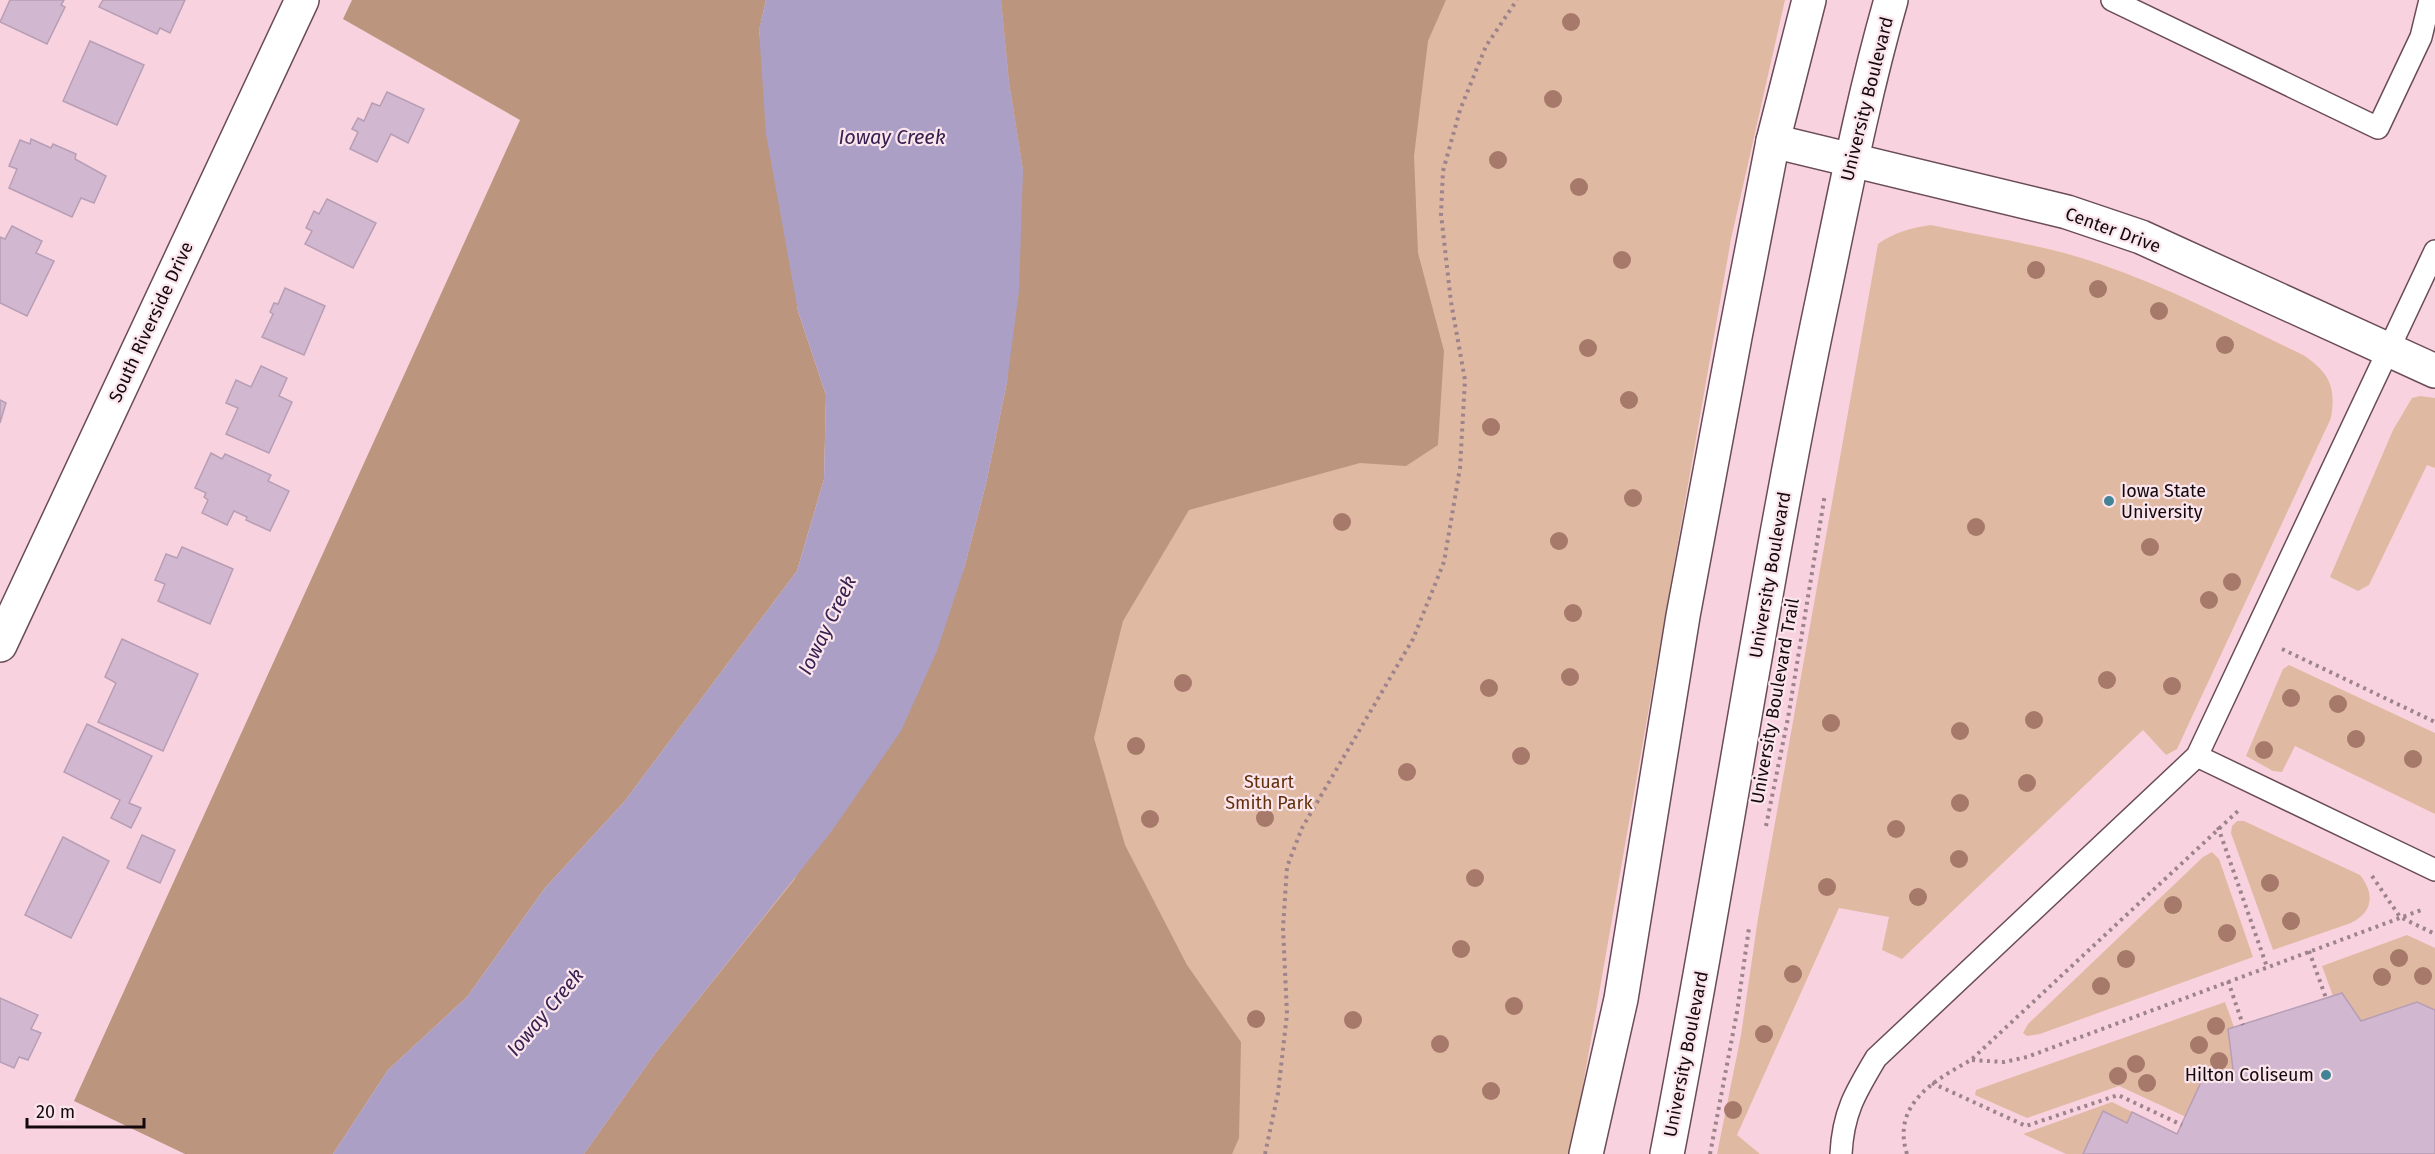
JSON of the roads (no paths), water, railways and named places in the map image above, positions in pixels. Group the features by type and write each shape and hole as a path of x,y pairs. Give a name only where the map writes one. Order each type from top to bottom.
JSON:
{"main road":[{"name":"South Riverside Drive","path":"0,645 12,588 302,0"},
{"path":"1586,1154 1621,999 1683,616 1773,141 1809,0"},
{"name":"University Boulevard","path":"1667,1154 1698,994 1805,380 1852,160 1891,0"},
{"name":"Center Drive","path":"1773,141 2067,212 2140,237 2435,371"}],"lane":[{"path":"2112,0 2378,128 2421,37 2430,0"},
{"path":"1842,1154 1843,1125 1858,1087 1876,1058 2197,756 2435,251"},
{"path":"2197,756 2435,870"}],"water":[{"name":"Ioway Creek","path":"766,0 1001,0 1009,82 1023,170 1019,291 1007,382 986,484 964,569 937,651 901,731 831,832 654,1055 584,1154 333,1154 388,1070 467,997 545,888 624,802 797,571 824,479 826,395 798,311 766,134 759,30"}],"place":[{"name":"Iowa State University","path":"2109,501"},
{"name":"Hilton Coliseum","path":"2326,1075"}],"park label":[{"name":"Stuart Smith Park","path":"1269,792"}]}
